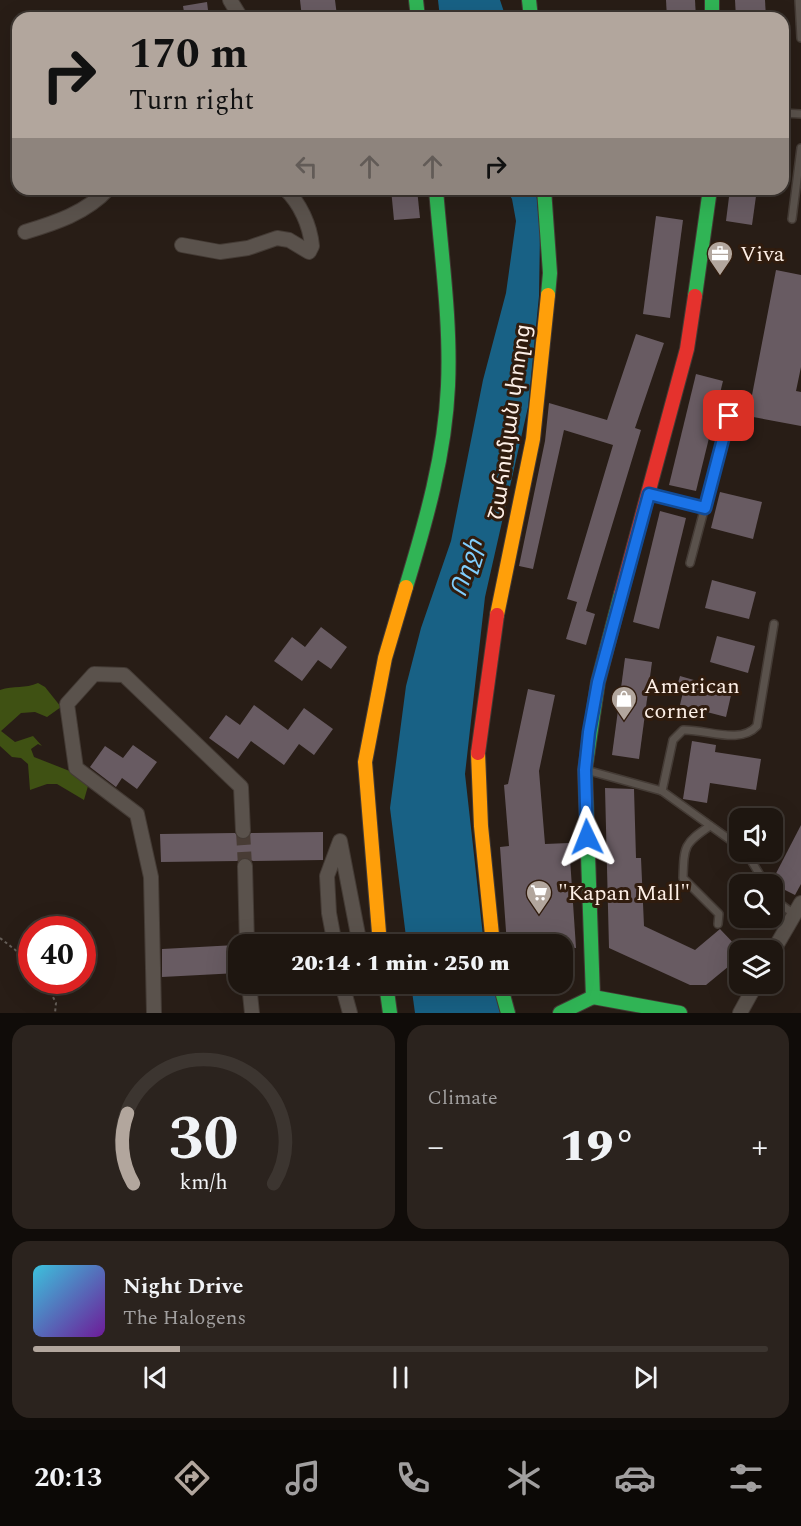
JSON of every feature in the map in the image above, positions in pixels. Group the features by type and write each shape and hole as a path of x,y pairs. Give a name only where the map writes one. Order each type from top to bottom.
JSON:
{"main road":[{"path":"379,934 365,762 385,658 432,501 443,438 448,386 447,329 436,195"},
{"name":"Շահումյան փողոց","path":"492,934 481,826 478,747 492,638 506,580 536,417 550,273 544,195"},
{"path":"593,997 585,770 598,682 687,349 709,195"},
{"path":"387,994 388,1013"},
{"path":"503,994 508,1013"},
{"path":"560,1013 593,997 680,1013"}],"street":[{"path":"25,232 53,224 86,208 101,195"},
{"path":"182,245 220,252 248,248 277,238 289,240 309,252 312,246 309,226 292,195"},
{"path":"154,1013 151,877 137,814 76,768 67,704 94,674 124,675 241,787 243,831"},
{"path":"333,934 327,876 340,841 358,934"},
{"path":"245,866 247,934"},
{"path":"779,940 797,908"},
{"path":"250,994 252,1013"},
{"path":"345,994 350,1013"},
{"path":"379,994 388,1013"},
{"path":"740,1013 750,994"}],"lane":[{"path":"799,0 801,38"},
{"path":"792,219 801,148"},
{"path":"690,563 729,416"},
{"path":"649,494 705,508"},
{"path":"662,791 673,740 683,730 739,736 751,733 757,726 774,624"},
{"path":"585,770 662,791 729,839"},
{"path":"711,826 688,840 684,849 683,878 719,914 718,924"},
{"path":"783,902 797,908"}],"path":[{"path":"0,938 18,952"},
{"path":"52,994 56,1003 55,1013"}],"green space":[{"path":"38,683 45,687 61,707 47,717 35,712 21,713 1,731 15,742 33,736 42,746 38,744 31,749 34,757 90,779 84,800 57,784 47,784 30,790 28,764 21,758 12,757 0,746 0,690"}],"water":[{"path":"438,0 500,0 504,12 439,12"},
{"name":"Ողջի","path":"510,195 537,195 540,233 539,296 528,407 485,597 465,774 483,934 406,934 390,808 406,686 421,628 451,541 483,380 506,293 516,221"},
{"path":"412,994 496,994 501,1013 415,1013"}],"building":[{"path":"300,0 335,0 336,12 301,12"},
{"path":"666,0 695,0 696,12 667,12"},
{"path":"735,0 765,0 766,12 736,12"},
{"path":"207,2 208,12 184,12 183,6"},
{"path":"392,195 418,195 420,218 394,220"},
{"path":"729,195 756,195 752,225 726,221"},
{"path":"656,216 683,220 670,318 643,314"},
{"path":"776,270 801,275 801,367 796,391 801,392 801,426 748,416"},
{"path":"636,334 664,343 635,428 641,430 586,611 595,614 586,645 566,639 577,602 567,599 613,445 564,430 533,569 519,566 545,441 549,403 607,420"},
{"path":"696,374 723,381 696,491 669,485"},
{"path":"720,492 762,502 753,539 711,528"},
{"path":"660,511 686,518 659,629 633,622"},
{"path":"712,580 756,592 749,619 705,608"},
{"path":"321,627 347,647 331,669 318,660 302,681 274,661 292,637 305,647"},
{"path":"717,636 755,646 748,673 710,662"},
{"path":"625,658 652,662 639,759 612,755"},
{"path":"680,676 732,691 726,717 680,705 683,692 676,690"},
{"path":"528,689 555,695 539,771 545,844 569,843 576,948 573,948 573,934 506,934 500,847 509,846 504,785 508,784"},
{"path":"254,705 288,730 304,708 333,729 314,755 299,744 284,765 251,741 238,759 209,738 226,715 240,725"},
{"path":"692,741 716,745 715,752 761,759 756,790 710,783 707,803 683,799"},
{"path":"133,745 157,762 137,789 122,778 116,787 90,767 105,746 123,758"},
{"path":"605,788 634,789 636,858 641,858 644,926 695,950 720,929 730,940 729,966 706,985 690,985 609,948"},
{"path":"801,825 801,884 795,895 783,889 783,874 776,874"},
{"path":"323,832 323,860 253,861 245,857 237,861 161,862 160,834 235,833 243,840 251,833"},
{"path":"228,945 228,974 162,977 162,949"}],"tunnel":[{"path":"243,831 245,866"}],"traffic: fast":[{"path":"416,0 417,12"},
{"path":"529,0 530,12"},
{"path":"712,0 712,12"},
{"path":"406,587 439,463 446,412 448,337 437,195"},
{"path":"544,195 550,273 548,295"},
{"path":"695,296 709,195"},
{"path":"593,997 585,770 598,682 621,594"},
{"path":"387,994 390,1013"},
{"path":"503,994 508,1013"},
{"path":"593,997 680,1013"},
{"path":"560,1013 593,997"}],"traffic: slow":[{"path":"497,615 533,439 548,295"},
{"path":"379,934 365,762 385,658 406,587"},
{"path":"478,753 481,826 492,934"}],"traffic: jam":[{"path":"621,594 687,349 695,296"},
{"path":"478,753 497,615"}],"place":[{"name":"Viva","path":"720,277"},
{"name":"American corner","path":"624,722"},
{"name":"\"Kapan Mall\"","path":"539,916"}],"route":[{"path":"587,837 585,770 598,682 649,494 705,508 729,416"}]}
